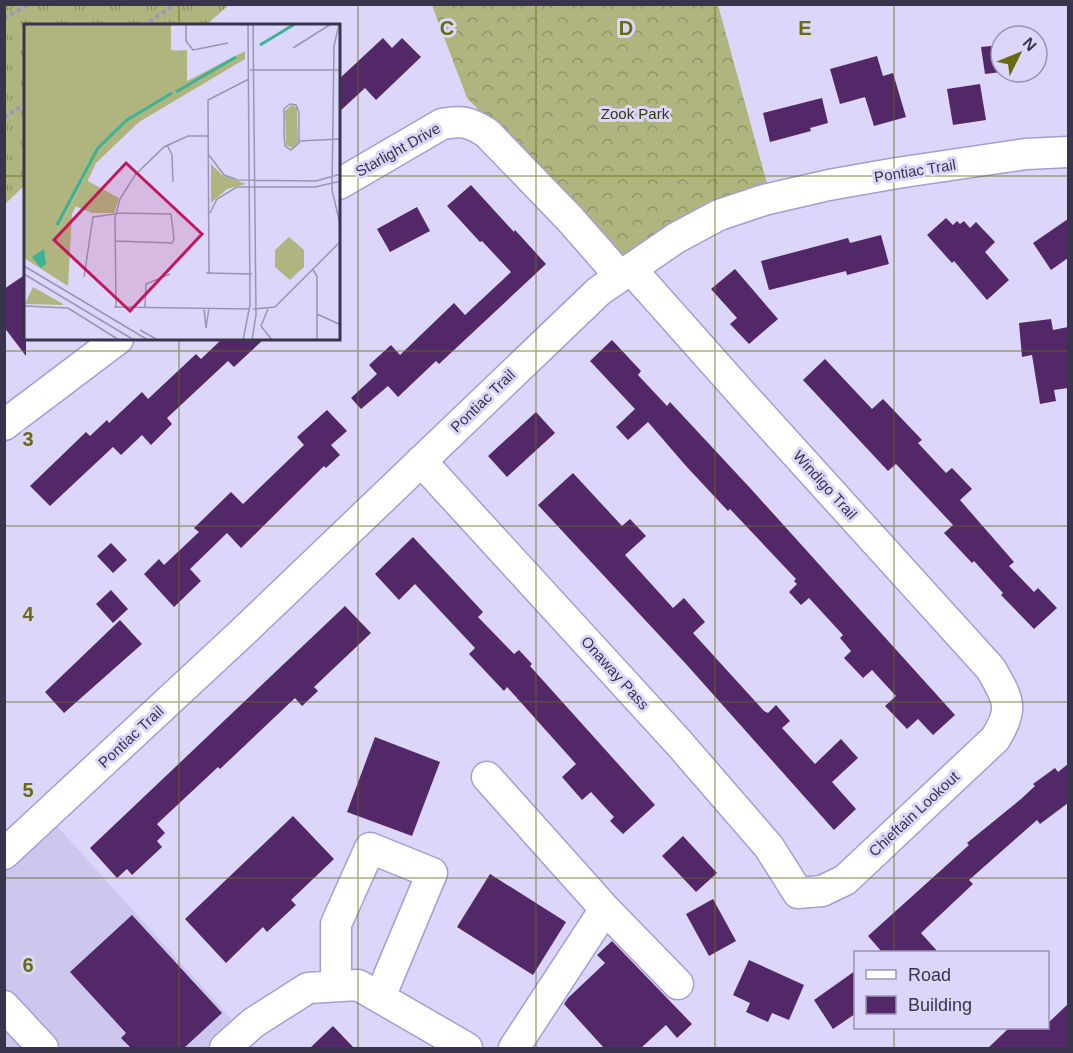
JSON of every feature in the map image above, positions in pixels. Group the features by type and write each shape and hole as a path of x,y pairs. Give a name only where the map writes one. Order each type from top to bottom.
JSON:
{"street":[{"name":"Starlight Drive","path":"340,182 442,124 458,121"},
{"name":"Windigo Trail","path":"458,121 473,124 487,133 570,219 626,272 742,394 991,669 1004,692 1008,707"},
{"name":"Pontiac Trail","path":"4,854 228,646 599,291 676,238 718,215 764,200 829,185 1026,154 1068,152"},
{"path":"4,425 117,340"},
{"name":"Onaway Pass","path":"421,461 679,743 769,847 798,893"},
{"name":"Chieftain Lookout","path":"798,893 822,891 844,880 995,739 1005,723 1008,707"},
{"path":"487,777 605,909 678,984"},
{"path":"336,986 336,924 370,848 432,873 380,997"},
{"path":"514,1048 605,909"},
{"path":"225,1048 253,1023 308,988 358,985 467,1048"},
{"path":"4,1006 43,1048"}],"path":[{"path":"4,19 28,4"},
{"path":"146,24 176,4"},
{"path":"4,118 24,104"}],"shaded area":[{"path":"46,814 243,1032 225,1048 5,1048 5,854"}],"green space":[{"path":"5,4 229,4 207,24 24,24 24,186 5,204"},
{"name":"Zook Park","path":"432,5 718,5 768,187 624,259 467,98"}],"building":[{"path":"383,38 392,48 402,38 421,57 376,100 365,88 340,111 340,78"},
{"path":"989,46 989,74 985,74 981,47"},
{"path":"877,56 883,76 893,73 906,117 874,126 865,97 840,104 830,69"},
{"path":"980,84 986,120 953,125 947,89"},
{"path":"822,98 828,123 810,128 811,131 770,142 763,113"},
{"path":"471,185 546,264 439,364 436,361 398,397 388,386 361,409 351,398 377,374 369,365 391,345 400,355 454,303 465,315 511,272 447,206"},
{"path":"417,207 430,231 390,252 377,229"},
{"path":"946,218 953,225 957,221 960,224 964,221 970,228 976,222 995,242 985,252 1009,280 987,300 954,261 952,263 927,235"},
{"path":"1068,219 1068,258 1051,270 1033,243"},
{"path":"881,235 889,264 847,275 846,271 769,290 761,261 848,238 850,243"},
{"path":"735,269 778,319 749,344 730,324 737,318 711,289"},
{"path":"24,275 26,356 4,327 4,289"},
{"path":"1051,319 1053,330 1068,327 1068,388 1054,390 1056,401 1040,404 1032,355 1022,357 1019,323"},
{"path":"221,340 263,340 234,367 228,361 167,418 172,424 151,445 142,435 121,455 113,447 50,506 30,486 86,432 90,436 107,420 109,423 142,392 148,399 196,354 201,359"},
{"path":"612,340 641,371 638,375 667,406 670,402 955,715 933,735 918,719 907,729 885,706 896,696 872,670 863,678 844,658 851,651 840,638 843,635 809,598 801,605 789,592 797,584 794,581 796,579 730,509 728,511 648,422 628,440 616,427 635,409 590,361"},
{"path":"825,359 872,409 883,399 922,440 918,443 946,473 952,468 972,489 960,500 1014,562 1009,566 1034,592 1038,588 1057,608 1034,629 1001,595 1003,593 974,561 972,563 944,533 953,525 896,464 888,471 803,380"},
{"path":"327,410 347,431 331,445 340,455 326,468 324,466 241,548 227,533 190,569 201,581 174,607 144,574 159,559 164,565 199,532 194,528 231,492 243,504 304,445 297,437"},
{"path":"536,412 555,433 507,477 488,456"},
{"path":"573,473 622,526 630,519 646,536 625,555 673,608 684,598 705,622 693,633 764,711 768,713 776,705 790,721 782,728 815,764 841,739 858,758 832,782 856,809 834,830 686,664 538,505"},
{"path":"413,537 483,612 478,617 514,654 519,650 532,664 530,666 655,805 623,834 610,821 614,817 591,792 582,800 562,777 576,764 507,687 504,691 469,654 475,648 415,584 399,600 375,574"},
{"path":"111,543 127,560 113,573 97,556"},
{"path":"111,590 128,609 113,623 96,604"},
{"path":"345,606 371,633 314,687 318,691 302,706 295,698 220,769 218,767 157,824 165,833 157,841 162,847 132,875 127,869 117,878 90,848"},
{"path":"120,620 142,644 64,713 45,692"},
{"path":"375,737 440,762 412,836 347,812"},
{"path":"1068,764 1068,803 1040,824 1037,820 969,880 973,884 921,933 937,951 881,951 868,936 969,845 967,843 1021,799 1035,786 1033,784 1055,768 1058,772"},
{"path":"293,816 334,859 291,900 296,905 267,932 263,927 226,963 185,919"},
{"path":"683,836 717,873 696,892 662,856"},
{"path":"490,874 566,922 533,975 457,927"},
{"path":"713,899 736,941 709,956 686,914"},
{"path":"132,915 222,1013 184,1048 131,1048 121,1038 126,1033 70,972"},
{"path":"612,941 692,1024 677,1038 666,1025 641,1048 604,1048 564,1004 605,963 597,955"},
{"path":"749,960 804,985 789,1020 772,1013 768,1022 746,1012 750,1003 733,995"},
{"path":"854,972 854,1015 833,1029 814,1000"},
{"path":"1068,1004 1068,1048 988,1048 1008,1029 1049,1029 1049,1022"},
{"path":"333,1026 354,1048 310,1048"}]}
